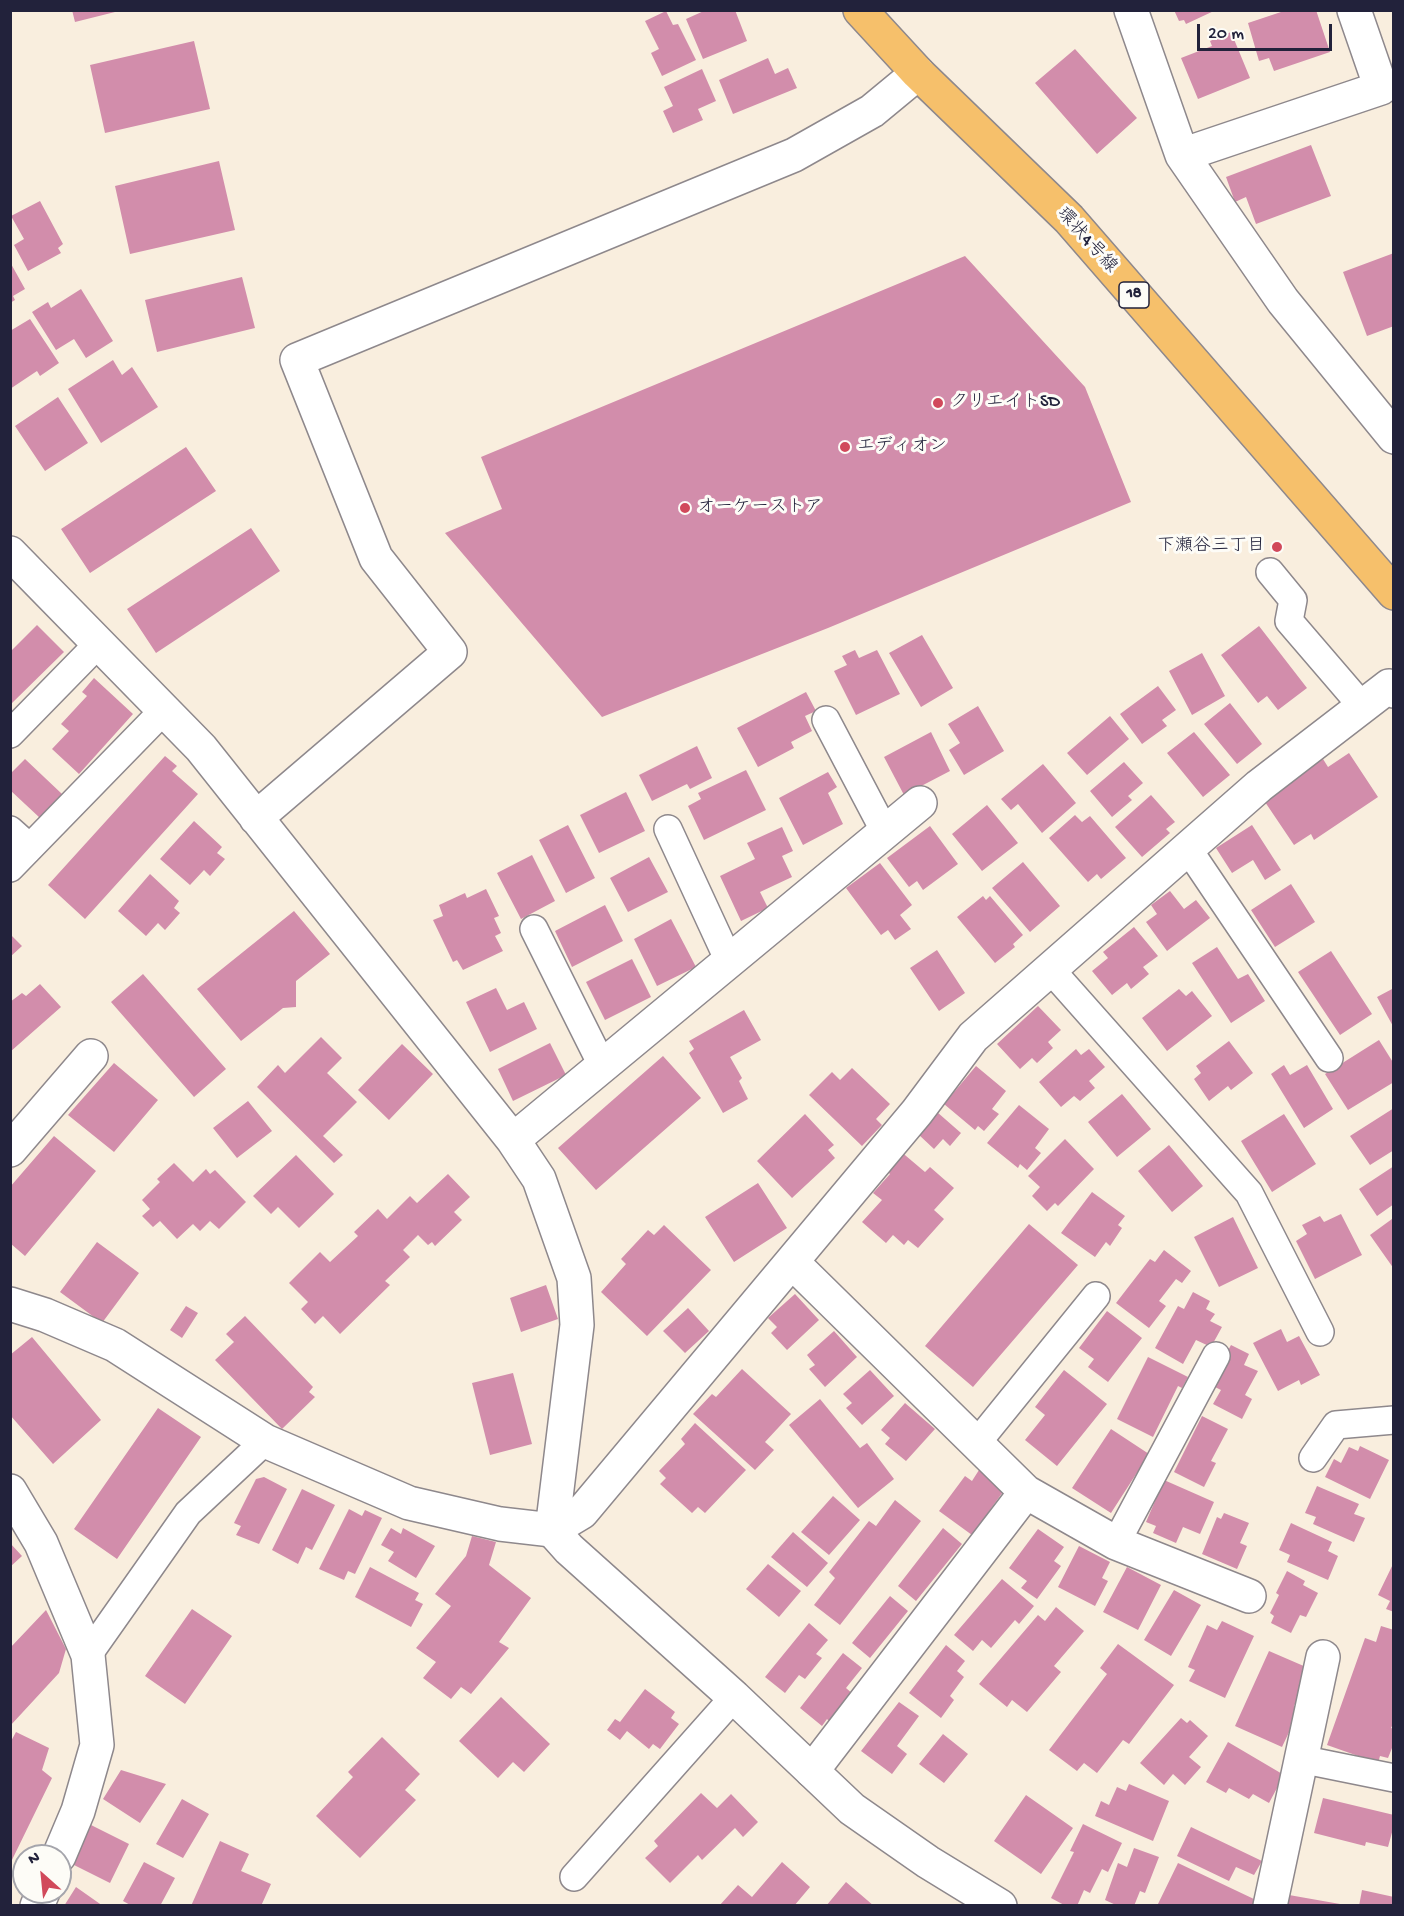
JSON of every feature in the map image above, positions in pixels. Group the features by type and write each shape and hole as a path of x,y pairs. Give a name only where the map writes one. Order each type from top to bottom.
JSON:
{"main road":[{"name":"環状4号線","path":"860,10 918,73 1069,219 1394,593"}],"street":[{"path":"1131,10 1182,154 1283,301 1394,437"},
{"path":"1182,154 1381,88 1354,10"},
{"path":"256,818 450,651 376,558 297,360 794,155 872,111 918,73"},
{"path":"10,553 201,748 513,1140 539,1179 573,1278 577,1324 552,1530 569,1549 734,1697 852,1809 928,1862 1000,1905"},
{"path":"10,1304 45,1315 115,1345 265,1441 409,1503 500,1524 552,1530 582,1512 917,1112 973,1037 1259,786 1389,686 1394,691"},
{"path":"513,1140 920,803"},
{"path":"10,1150 91,1056"},
{"path":"792,1262 1026,1492 1116,1543 1249,1596"},
{"path":"10,1491 41,1543 88,1655 97,1745 78,1811 64,1844"},
{"path":"812,1771 1026,1492"},
{"path":"1270,1905 1323,1656"}],"lane":[{"path":"1270,572 1293,600 1289,621 1362,706"},
{"path":"10,734 99,643"},
{"path":"10,868 20,838 164,710"},
{"path":"826,720 885,832"},
{"path":"668,829 729,962"},
{"path":"1188,849 1329,1058"},
{"path":"534,929 603,1067"},
{"path":"1051,970 1249,1193 1320,1332"},
{"path":"976,1444 1096,1296"},
{"path":"1116,1543 1216,1356"},
{"path":"1313,1458 1336,1425 1394,1420"},
{"path":"88,1655 188,1513 265,1441"},
{"path":"574,1877 734,1697"},
{"path":"1300,1759 1394,1778"}],"building":[{"path":"72,10 119,10 119,11 75,22"},
{"path":"706,10 735,10 747,41 703,59 686,19"},
{"path":"1174,10 1216,10 1186,24 1184,20 1179,21"},
{"path":"1287,10 1316,10 1330,52 1274,71 1269,58 1259,61 1248,23"},
{"path":"666,11 673,25 678,24 696,60 662,76 651,53 659,49 645,21"},
{"path":"1231,32 1250,78 1198,99 1181,58 1212,46 1210,41"},
{"path":"194,41 210,109 105,133 90,65"},
{"path":"1075,49 1137,118 1097,154 1035,83"},
{"path":"768,58 775,74 788,68 797,88 733,114 719,80"},
{"path":"702,69 716,101 698,109 703,120 673,133 663,111 673,106 664,87"},
{"path":"1311,145 1331,196 1256,224 1246,197 1235,202 1226,177"},
{"path":"219,161 235,230 130,254 115,186"},
{"path":"40,201 63,244 58,248 61,253 28,271 14,245 24,239 11,216"},
{"path":"1394,253 1394,326 1367,336 1343,272"},
{"path":"965,256 1085,387 1131,502 828,628 602,717 445,533 502,509 481,457"},
{"path":"10,262 25,289 13,296 15,300 10,303"},
{"path":"242,277 255,328 157,352 145,300"},
{"path":"81,289 113,341 86,358 74,339 56,350 32,312 48,302 51,308"},
{"path":"30,319 59,363 40,376 37,371 10,389 10,331"},
{"path":"113,360 122,375 132,367 158,407 101,443 68,389"},
{"path":"58,397 88,443 45,471 15,426"},
{"path":"186,447 216,491 90,573 61,529"},
{"path":"251,528 280,571 156,653 127,609"},
{"path":"37,625 64,652 10,705 10,652"},
{"path":"1259,626 1307,688 1278,710 1267,696 1258,703 1221,655"},
{"path":"922,635 953,688 921,707 889,653"},
{"path":"855,650 859,658 877,650 900,694 856,715 834,671 847,665 842,656"},
{"path":"1202,653 1225,696 1192,715 1169,671"},
{"path":"94,678 133,714 79,774 52,749 69,731 61,724 87,696 82,692"},
{"path":"1158,686 1176,710 1162,720 1167,726 1142,744 1120,714"},
{"path":"806,692 816,711 805,716 812,731 791,742 794,748 758,767 737,728"},
{"path":"1230,703 1262,744 1237,764 1204,724"},
{"path":"978,706 1004,751 964,775 949,750 960,743 948,724"},
{"path":"1110,716 1129,739 1087,775 1067,753"},
{"path":"931,732 950,771 904,795 884,757"},
{"path":"1194,732 1230,775 1203,797 1167,753"},
{"path":"697,746 712,778 690,789 687,784 652,801 639,775"},
{"path":"1349,753 1378,797 1314,840 1311,834 1294,845 1263,799 1323,759 1328,767"},
{"path":"165,756 177,766 172,771 198,794 85,919 48,885"},
{"path":"25,759 62,794 40,818 10,790 10,774"},
{"path":"1124,762 1143,783 1128,796 1132,800 1112,817 1090,791"},
{"path":"1043,764 1076,803 1042,833 1018,804 1011,810 1001,799"},
{"path":"746,770 766,810 704,840 688,806 701,799 698,793"},
{"path":"828,772 837,787 828,793 843,824 803,845 779,798"},
{"path":"626,792 645,831 599,853 580,815"},
{"path":"1151,795 1175,822 1166,829 1170,833 1142,857 1115,827"},
{"path":"987,805 1018,843 982,871 952,834"},
{"path":"1075,815 1082,822 1090,816 1126,858 1101,879 1097,874 1088,882 1049,838"},
{"path":"194,821 222,847 217,853 225,859 210,876 204,870 190,885 160,859"},
{"path":"568,825 595,878 566,893 539,840"},
{"path":"1252,825 1281,870 1265,880 1253,860 1232,873 1216,848"},
{"path":"930,826 958,864 923,890 917,881 909,887 887,858"},
{"path":"782,827 793,851 782,856 792,877 760,892 768,908 741,921 720,876 755,859 747,843"},
{"path":"532,855 555,901 521,919 497,873"},
{"path":"649,857 668,892 628,912 610,878"},
{"path":"1023,862 1060,906 1030,932 992,888"},
{"path":"880,863 912,905 900,915 911,929 895,940 888,930 881,935 846,888"},
{"path":"150,874 179,901 174,908 180,913 165,930 158,923 146,936 118,911"},
{"path":"1291,884 1315,922 1275,947 1251,910"},
{"path":"486,889 499,916 494,918 501,933 495,936 503,951 463,970 457,960 453,962 433,920 443,916 439,905 465,893 467,898"},
{"path":"1170,891 1184,909 1196,900 1210,918 1167,951 1146,922 1157,914 1151,905"},
{"path":"983,896 986,900 990,896 1023,935 1013,944 1015,947 995,963 957,917"},
{"path":"605,905 623,941 572,967 555,931"},
{"path":"294,911 330,954 296,981 296,1007 283,1008 241,1041 197,989"},
{"path":"671,919 696,967 657,986 634,939"},
{"path":"1134,927 1158,956 1143,967 1149,974 1131,989 1127,983 1112,995 1092,971 1108,958 1103,952"},
{"path":"10,934 22,946 10,957"},
{"path":"1217,947 1238,979 1248,974 1265,1001 1231,1023 1192,963"},
{"path":"937,950 965,993 939,1011 910,968"},
{"path":"1331,951 1372,1014 1340,1035 1298,972"},
{"path":"632,959 651,997 605,1020 586,982"},
{"path":"143,974 226,1069 194,1097 111,1002"},
{"path":"40,984 61,1007 10,1052 10,1002 22,993 26,996"},
{"path":"496,988 507,1010 524,1002 537,1029 490,1052 466,1002"},
{"path":"1394,988 1394,1028 1377,997"},
{"path":"1179,989 1186,996 1192,991 1212,1016 1167,1051 1142,1018"},
{"path":"1038,1006 1061,1030 1048,1042 1053,1048 1037,1063 1032,1058 1020,1069 997,1044"},
{"path":"744,1010 761,1040 730,1057 742,1078 739,1081 748,1099 723,1113 689,1053 694,1049 689,1041"},
{"path":"321,1037 342,1058 327,1073 357,1102 323,1136 343,1155 334,1163 257,1087 278,1065 285,1073"},
{"path":"1379,1040 1394,1064 1394,1082 1348,1110 1325,1074"},
{"path":"1229,1041 1253,1073 1231,1090 1228,1086 1209,1101 1194,1079 1201,1073 1196,1066"},
{"path":"550,1043 566,1075 513,1101 498,1069"},
{"path":"402,1044 433,1074 389,1120 358,1090"},
{"path":"1076,1049 1081,1055 1089,1049 1105,1067 1089,1081 1095,1088 1080,1101 1074,1096 1061,1107 1039,1082"},
{"path":"663,1056 701,1098 596,1190 558,1148"},
{"path":"114,1063 158,1100 114,1152 68,1115"},
{"path":"1284,1065 1290,1075 1307,1065 1333,1109 1304,1128 1271,1074"},
{"path":"976,1066 1006,1091 992,1109 999,1114 984,1131 978,1126 975,1130 944,1104"},
{"path":"852,1068 890,1104 876,1119 882,1125 862,1146 809,1095 832,1072 840,1080"},
{"path":"1122,1094 1151,1129 1117,1157 1088,1122"},
{"path":"248,1101 272,1131 237,1158 213,1128"},
{"path":"1019,1105 1049,1129 1035,1148 1041,1153 1027,1170 1020,1164 1018,1168 987,1143"},
{"path":"1394,1108 1394,1150 1370,1165 1350,1136"},
{"path":"937,1112 961,1133 950,1146 943,1139 934,1149 918,1134"},
{"path":"805,1114 834,1145 828,1150 835,1158 792,1198 757,1161"},
{"path":"1284,1114 1316,1164 1272,1192 1241,1141"},
{"path":"54,1136 96,1171 25,1256 10,1243 10,1187"},
{"path":"1065,1139 1094,1169 1058,1206 1055,1203 1047,1211 1032,1196 1040,1187 1028,1176"},
{"path":"1169,1145 1203,1186 1172,1212 1138,1171"},
{"path":"899,1150 925,1172 930,1167 954,1188 934,1210 944,1219 918,1248 908,1240 904,1245 893,1235 886,1243 862,1222 882,1200 873,1193 890,1174 884,1168"},
{"path":"296,1155 334,1194 299,1228 278,1207 271,1214 253,1196"},
{"path":"174,1163 193,1182 206,1169 210,1174 215,1170 246,1202 219,1229 210,1221 200,1231 193,1224 177,1239 160,1221 153,1227 142,1216 150,1209 142,1200 160,1182 157,1179"},
{"path":"1394,1166 1394,1204 1377,1216 1359,1189"},
{"path":"448,1174 470,1197 454,1212 462,1220 435,1246 432,1242 428,1245 418,1235 403,1250 410,1257 385,1281 390,1285 340,1334 323,1316 315,1324 301,1309 308,1302 289,1283 320,1252 330,1262 358,1236 354,1232 378,1209 387,1219 410,1196 417,1203"},
{"path":"758,1183 787,1228 734,1262 705,1217"},
{"path":"1092,1192 1125,1216 1118,1225 1122,1228 1110,1246 1106,1242 1095,1257 1061,1233"},
{"path":"1341,1214 1362,1255 1315,1279 1296,1241 1307,1234 1302,1225 1320,1216 1324,1222"},
{"path":"1233,1217 1258,1268 1219,1287 1194,1237"},
{"path":"1392,1219 1394,1222 1394,1269 1370,1235"},
{"path":"1029,1224 1078,1265 973,1387 925,1346"},
{"path":"664,1225 711,1270 647,1336 601,1292 626,1264 621,1259 648,1230 654,1235"},
{"path":"97,1242 139,1273 102,1323 60,1292"},
{"path":"1164,1250 1191,1271 1182,1283 1176,1279 1159,1301 1166,1306 1149,1328 1116,1303 1150,1259 1155,1262"},
{"path":"546,1285 558,1319 521,1332 510,1298"},
{"path":"1193,1292 1210,1301 1206,1309 1215,1314 1210,1321 1222,1327 1211,1347 1196,1340 1183,1364 1155,1348 1178,1306 1184,1309"},
{"path":"795,1294 819,1320 787,1350 771,1333 777,1327 768,1318"},
{"path":"186,1306 198,1313 182,1338 170,1330"},
{"path":"688,1308 709,1331 685,1353 663,1331"},
{"path":"1107,1311 1142,1338 1108,1382 1088,1367 1094,1359 1079,1348"},
{"path":"245,1316 313,1387 309,1392 315,1397 282,1429 215,1360 234,1342 226,1334"},
{"path":"1281,1329 1287,1342 1299,1336 1320,1375 1301,1385 1299,1380 1278,1391 1253,1343"},
{"path":"834,1331 857,1357 825,1387 809,1369 815,1365 807,1355"},
{"path":"32,1337 101,1420 53,1464 10,1415 10,1355"},
{"path":"1231,1345 1249,1354 1244,1365 1258,1371 1245,1395 1252,1399 1242,1419 1213,1404 1221,1390 1215,1387 1227,1362 1223,1360"},
{"path":"1148,1357 1188,1377 1182,1388 1178,1386 1153,1437 1117,1419"},
{"path":"742,1369 791,1414 765,1442 774,1450 755,1470 693,1414 712,1394 716,1397"},
{"path":"870,1370 894,1396 862,1425 846,1408 852,1403 843,1394"},
{"path":"1064,1370 1107,1404 1057,1466 1025,1440 1045,1415 1035,1407"},
{"path":"513,1373 532,1444 490,1455 472,1383"},
{"path":"820,1399 860,1448 867,1443 894,1479 858,1508 789,1425"},
{"path":"905,1403 935,1429 906,1461 885,1444 890,1438 881,1430"},
{"path":"158,1408 201,1437 117,1559 74,1529"},
{"path":"1202,1416 1228,1429 1211,1461 1216,1463 1204,1487 1174,1472"},
{"path":"695,1423 746,1470 705,1513 698,1507 692,1513 660,1484 666,1478 659,1471 685,1444 681,1439"},
{"path":"1111,1429 1149,1454 1111,1513 1072,1488"},
{"path":"1360,1446 1389,1460 1370,1499 1325,1477 1334,1459 1341,1463 1349,1447 1358,1451"},
{"path":"979,1470 1005,1489 972,1535 939,1511 965,1476 972,1481"},
{"path":"264,1477 287,1489 259,1544 236,1535 241,1526 234,1523 256,1479"},
{"path":"1164,1480 1214,1502 1200,1534 1183,1527 1176,1543 1153,1533 1156,1526 1146,1522"},
{"path":"1317,1486 1359,1504 1354,1514 1365,1518 1354,1542 1313,1524 1316,1517 1305,1513"},
{"path":"302,1489 335,1505 312,1550 306,1547 298,1564 272,1550"},
{"path":"833,1496 860,1520 829,1555 801,1532"},
{"path":"895,1500 921,1521 840,1625 814,1605 835,1578 829,1572 869,1521 876,1526"},
{"path":"349,1509 362,1516 365,1510 382,1518 355,1574 348,1571 344,1580 319,1569"},
{"path":"1224,1513 1249,1523 1240,1543 1247,1546 1237,1569 1202,1554 1217,1517 1221,1519"},
{"path":"1291,1523 1332,1542 1328,1551 1338,1556 1328,1580 1287,1562 1290,1555 1279,1550"},
{"path":"391,1528 401,1534 403,1528 435,1546 416,1578 388,1561 394,1552 381,1545"},
{"path":"943,1528 962,1544 916,1601 898,1586"},
{"path":"1038,1529 1064,1547 1054,1561 1061,1566 1037,1599 1021,1588 1027,1581 1009,1568"},
{"path":"793,1532 828,1563 807,1587 771,1557"},
{"path":"472,1536 496,1542 489,1565 531,1598 499,1642 509,1648 471,1694 461,1687 451,1699 423,1678 436,1662 416,1648 451,1606 435,1594 466,1556"},
{"path":"10,1543 22,1556 10,1567"},
{"path":"1079,1546 1110,1562 1102,1578 1108,1581 1095,1606 1058,1587"},
{"path":"1394,1562 1394,1612 1386,1609 1390,1601 1378,1595"},
{"path":"768,1564 801,1591 779,1617 746,1589"},
{"path":"370,1567 419,1593 415,1600 423,1604 411,1627 355,1597"},
{"path":"1127,1567 1161,1585 1138,1630 1103,1612"},
{"path":"1287,1571 1305,1581 1303,1585 1318,1593 1306,1617 1300,1615 1291,1633 1271,1623 1274,1616 1270,1613 1279,1595 1276,1593"},
{"path":"1002,1579 1034,1606 1019,1624 1015,1620 991,1648 982,1640 973,1651 954,1635"},
{"path":"1174,1590 1201,1605 1171,1656 1144,1640"},
{"path":"890,1596 908,1611 870,1658 852,1643"},
{"path":"1056,1607 1084,1631 1054,1666 1061,1672 1027,1712 1012,1700 1007,1707 979,1684 1038,1615 1045,1621"},
{"path":"192,1609 232,1636 185,1704 145,1676"},
{"path":"46,1610 66,1649 59,1673 10,1726 10,1648"},
{"path":"1222,1621 1254,1636 1225,1698 1189,1681 1195,1670 1188,1667 1207,1625 1217,1630"},
{"path":"809,1623 828,1640 816,1654 822,1658 805,1679 799,1675 785,1693 765,1677"},
{"path":"1381,1626 1394,1630 1394,1722 1391,1728 1394,1729 1394,1743 1388,1758 1380,1756 1378,1763 1327,1745 1365,1638 1376,1642"},
{"path":"1118,1644 1174,1685 1129,1744 1123,1740 1097,1773 1084,1763 1077,1771 1049,1750 1107,1674 1100,1668"},
{"path":"946,1645 965,1661 957,1671 964,1677 950,1696 954,1700 941,1718 909,1693"},
{"path":"1269,1651 1306,1667 1301,1679 1306,1681 1294,1706 1300,1709 1282,1747 1235,1726"},
{"path":"843,1653 862,1668 846,1688 854,1695 831,1723 827,1719 822,1726 800,1708"},
{"path":"645,1689 675,1712 671,1718 679,1724 660,1749 653,1744 649,1749 627,1731 620,1740 607,1730 615,1719 620,1722"},
{"path":"501,1697 550,1744 524,1772 513,1762 498,1778 459,1741"},
{"path":"899,1702 919,1716 897,1746 907,1754 892,1774 861,1751"},
{"path":"1181,1718 1187,1723 1190,1720 1208,1736 1189,1757 1201,1767 1185,1785 1173,1774 1164,1785 1140,1763"},
{"path":"16,1732 49,1748 42,1770 52,1778 20,1844 12,1844 10,1864 10,1743"},
{"path":"943,1734 968,1754 944,1783 919,1764"},
{"path":"382,1737 420,1774 405,1790 416,1800 360,1858 316,1816 353,1777 348,1772"},
{"path":"1228,1742 1284,1775 1269,1803 1253,1794 1249,1799 1229,1788 1226,1793 1206,1782"},
{"path":"121,1770 166,1784 140,1823 103,1799"},
{"path":"1129,1784 1169,1801 1153,1841 1095,1816 1101,1801 1109,1805 1117,1787 1126,1791"},
{"path":"701,1793 717,1808 731,1794 758,1822 743,1837 735,1828 702,1860 698,1855 670,1883 645,1858 658,1846 654,1841"},
{"path":"1026,1795 1073,1828 1041,1874 994,1841"},
{"path":"1323,1798 1394,1815 1394,1825 1388,1847 1366,1842 1365,1846 1314,1833"},
{"path":"182,1799 209,1814 183,1858 156,1844"},
{"path":"1083,1824 1122,1843 1108,1872 1102,1869 1090,1893 1084,1890 1077,1906 1066,1906 1051,1898 1074,1852 1070,1851"},
{"path":"91,1825 129,1844 110,1883 72,1864"},
{"path":"1191,1827 1262,1861 1254,1875 1236,1867 1229,1881 1177,1856"},
{"path":"220,1841 249,1854 241,1871 271,1884 261,1906 191,1906"},
{"path":"1134,1848 1159,1857 1145,1893 1140,1891 1134,1906 1118,1906 1105,1900 1118,1863 1127,1867"},
{"path":"144,1862 175,1878 160,1906 132,1906 123,1901"},
{"path":"782,1862 810,1887 794,1906 719,1906 738,1885 752,1897"},
{"path":"1178,1863 1256,1900 1253,1906 1157,1906"},
{"path":"846,1882 874,1906 826,1906"},
{"path":"76,1887 103,1906 64,1906 72,1904 72,1893"},
{"path":"1362,1890 1394,1897 1394,1906 1359,1906"},
{"path":"1289,1895 1340,1904 1340,1906 1287,1906"}],"place":[{"name":"クリエイトSD","path":"938,403"},
{"name":"エディオン","path":"845,447"},
{"name":"オーケーストア","path":"685,508"},
{"name":"下瀬谷三丁目","path":"1277,547"}]}
